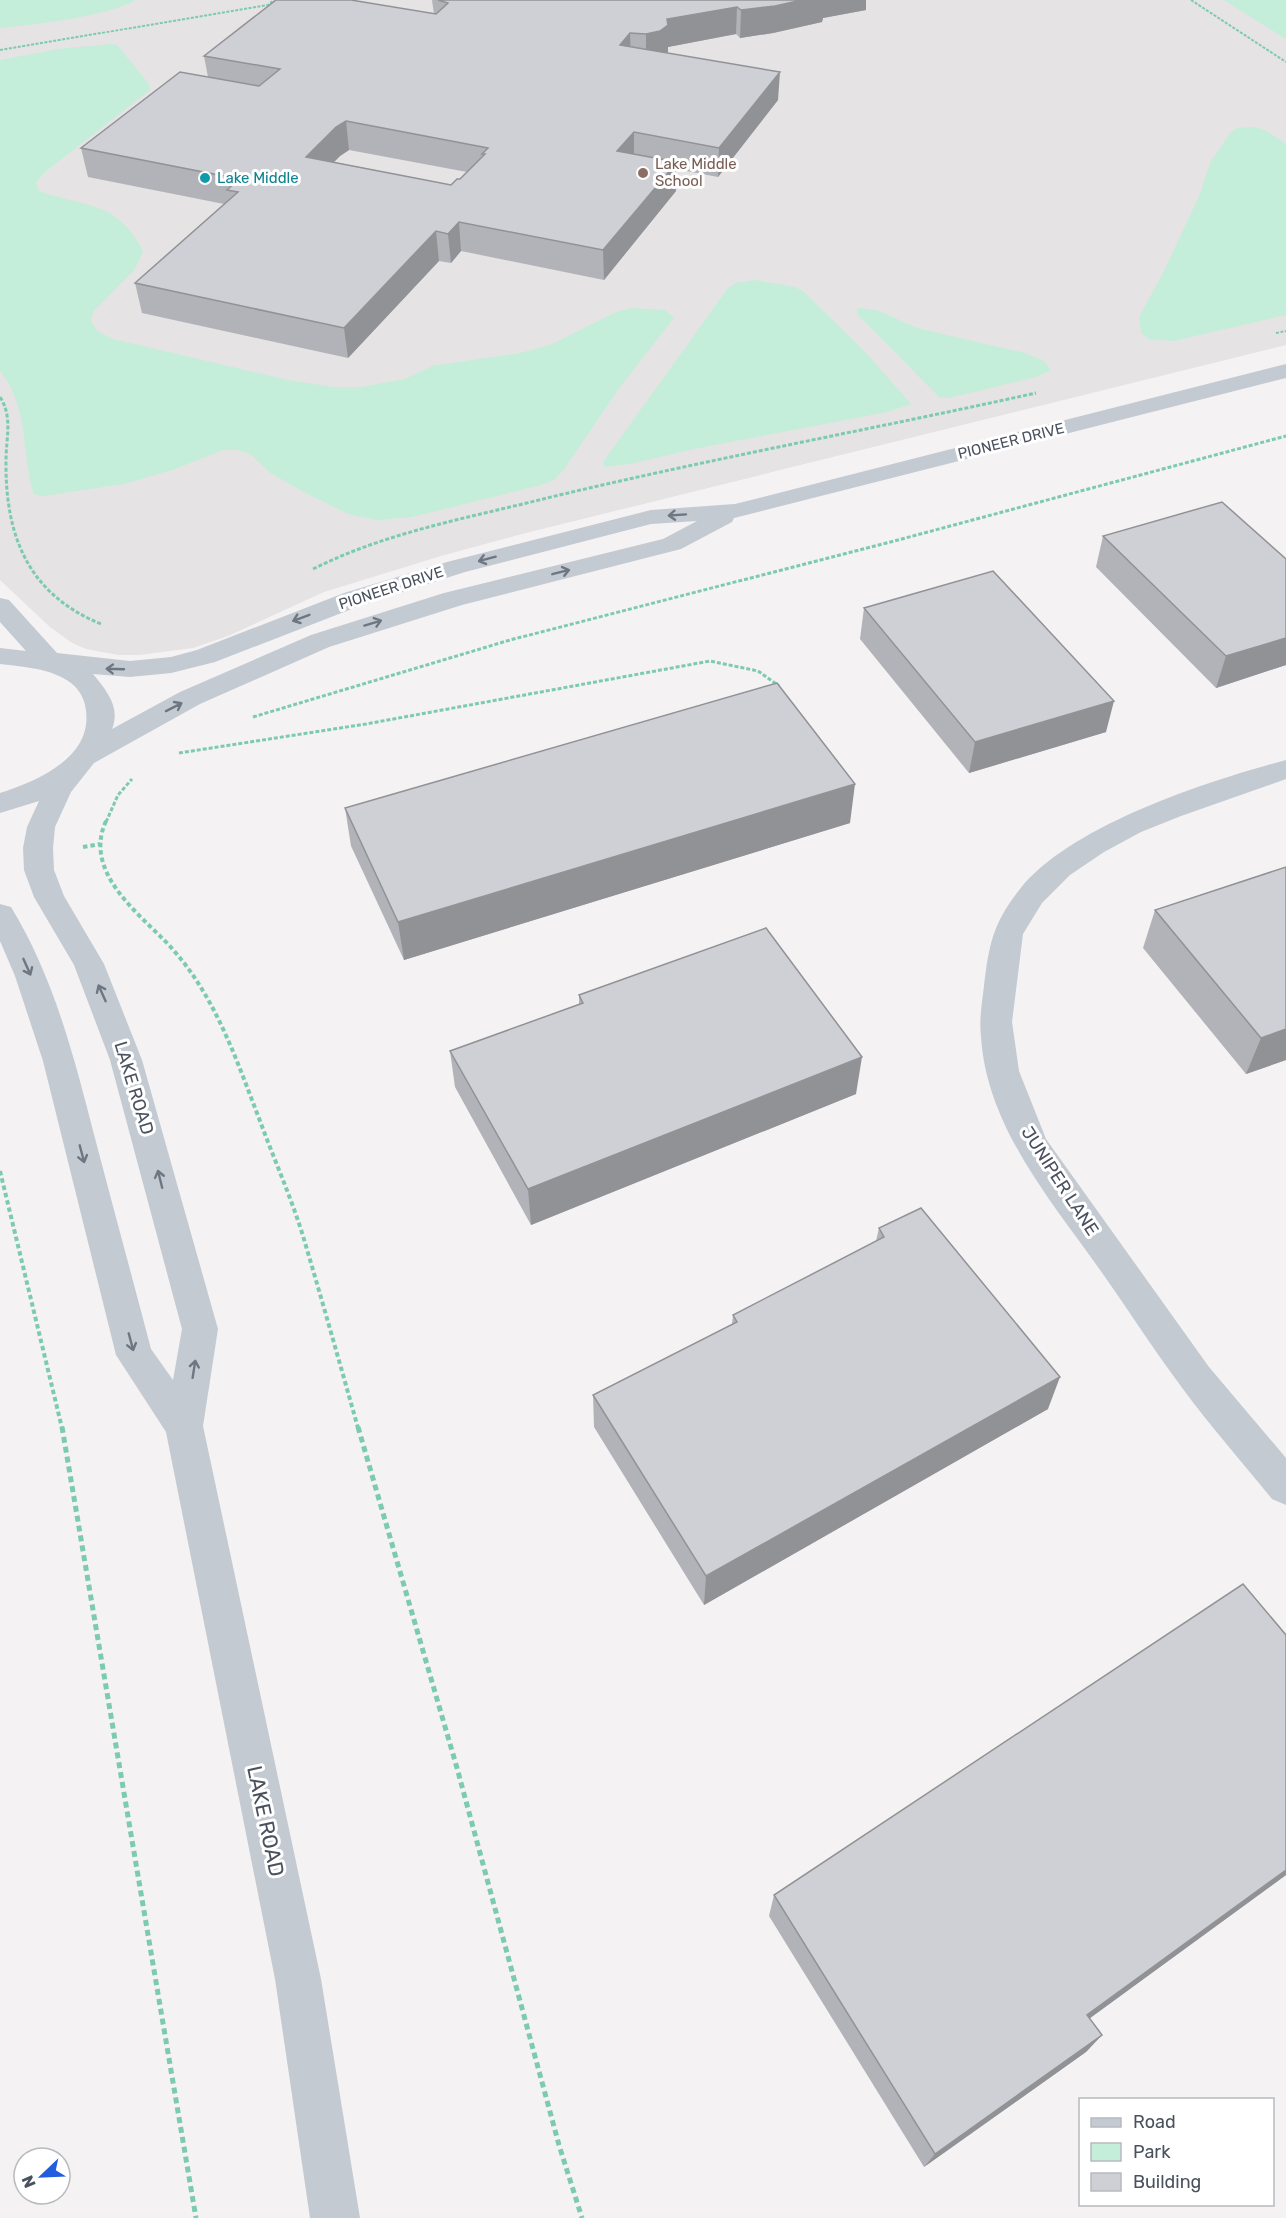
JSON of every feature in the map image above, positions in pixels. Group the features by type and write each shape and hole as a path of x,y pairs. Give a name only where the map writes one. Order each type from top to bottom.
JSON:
{"street":[{"name":"PIONEER DRIVE","path":"0,657 27,657 130,669 171,665 206,656 353,599 456,567 651,517 735,511 1286,370"},
{"name":"PIONEER DRIVE","path":"0,803 33,793 54,782 80,762 190,698 320,641 453,599 672,544 735,511"},
{"path":"0,606 51,661"},
{"name":"LAKE ROAD","path":"51,661 73,670 89,683 99,698 103,716 99,735 58,790 41,827 38,848 39,870 50,897 89,964 119,1038 145,1121 200,1329 184,1426 298,1979 335,2218"},
{"name":"JUNIPER LANE","path":"1286,769 1126,826 1088,848 1048,879 1024,903 1009,930 996,1022 1002,1065 1013,1106 1033,1147 1196,1378 1286,1487"},
{"name":"LAKE ROAD","path":"0,915 15,940 31,976 59,1061 135,1355 184,1426"}],"path":[{"path":"0,50 268,5 274,0"},
{"path":"1191,0 1286,62"},
{"path":"0,397 4,401 8,424 6,460 8,504 31,571 42,586"},
{"path":"243,720 510,639 887,543 1286,436"},
{"path":"181,746 172,752 366,724 710,661 758,671 779,686"},
{"path":"139,773 118,795 103,828 100,844 105,871 123,899 183,959 202,986 236,1059 302,1234 454,1757 559,2145 582,2218"},
{"path":"0,1171 61,1422 194,2190 196,2218"}],"shaded area":[{"name":"Lake Middle School","path":"0,0 1286,0 1286,345 441,556 324,592 228,636 193,648 139,655 118,655 86,649 72,643 50,627 0,580"}],"green space":[{"path":"0,0 135,0 108,11 90,15 0,28"},
{"path":"1224,0 1286,0 1286,39"},
{"path":"117,45 149,84 150,90 45,172 36,182 39,191 99,208 111,214 133,234 143,251 135,269 93,312 91,321 97,331 113,339 288,380 333,387 361,387 405,379 432,366 520,353 550,345 616,312 632,308 665,310 674,318 620,387 564,469 554,480 541,485 412,517 377,520 348,514 306,493 272,474 250,454 236,450 223,450 175,469 124,484 43,496 35,495 30,482 18,405 8,382 0,371 0,60 58,49"},
{"path":"1254,127 1265,130 1286,144 1286,315 1173,341 1149,339 1141,333 1139,317 1164,271 1200,194 1210,163 1230,133 1237,128"},
{"path":"755,280 795,287 804,292 867,354 911,404 887,412 694,449 630,464 605,467 603,462 728,288 735,283"},
{"path":"857,309 879,311 917,328 1025,353 1044,361 1051,370 1036,377 949,398 940,398 858,315"}],"building":[{"name":"Lake Middle","path":"276,0 351,0 436,14 448,3 438,0 802,0 775,6 741,10 737,7 667,19 668,25 660,31 646,34 630,33 620,45 780,72 719,148 634,132 617,151 677,162 603,250 459,222 448,234 436,231 344,328 135,283 238,192 227,190 239,179 81,148 180,72 259,86 280,69 204,56","holes":["346,121 488,148 482,154 485,154 451,185 306,157 336,127"]},
{"path":"1222,502 1286,559 1286,638 1226,656 1103,536"},
{"path":"993,571 1114,701 975,742 864,608"},
{"path":"777,683 855,784 398,922 345,808"},
{"path":"1286,867 1286,1029 1261,1038 1155,910"},
{"path":"766,928 862,1057 528,1189 450,1051 583,1003 579,995"},
{"path":"921,1208 1060,1377 706,1576 593,1395 737,1322 733,1315 884,1237 879,1228"},
{"path":"1243,1584 1286,1635 1286,1870 1087,2015 1102,2035 935,2154 774,1895"}],"place":[{"name":"Lake Middle School","path":"643,173"},
{"name":"Lake Middle","path":"205,178"}]}
